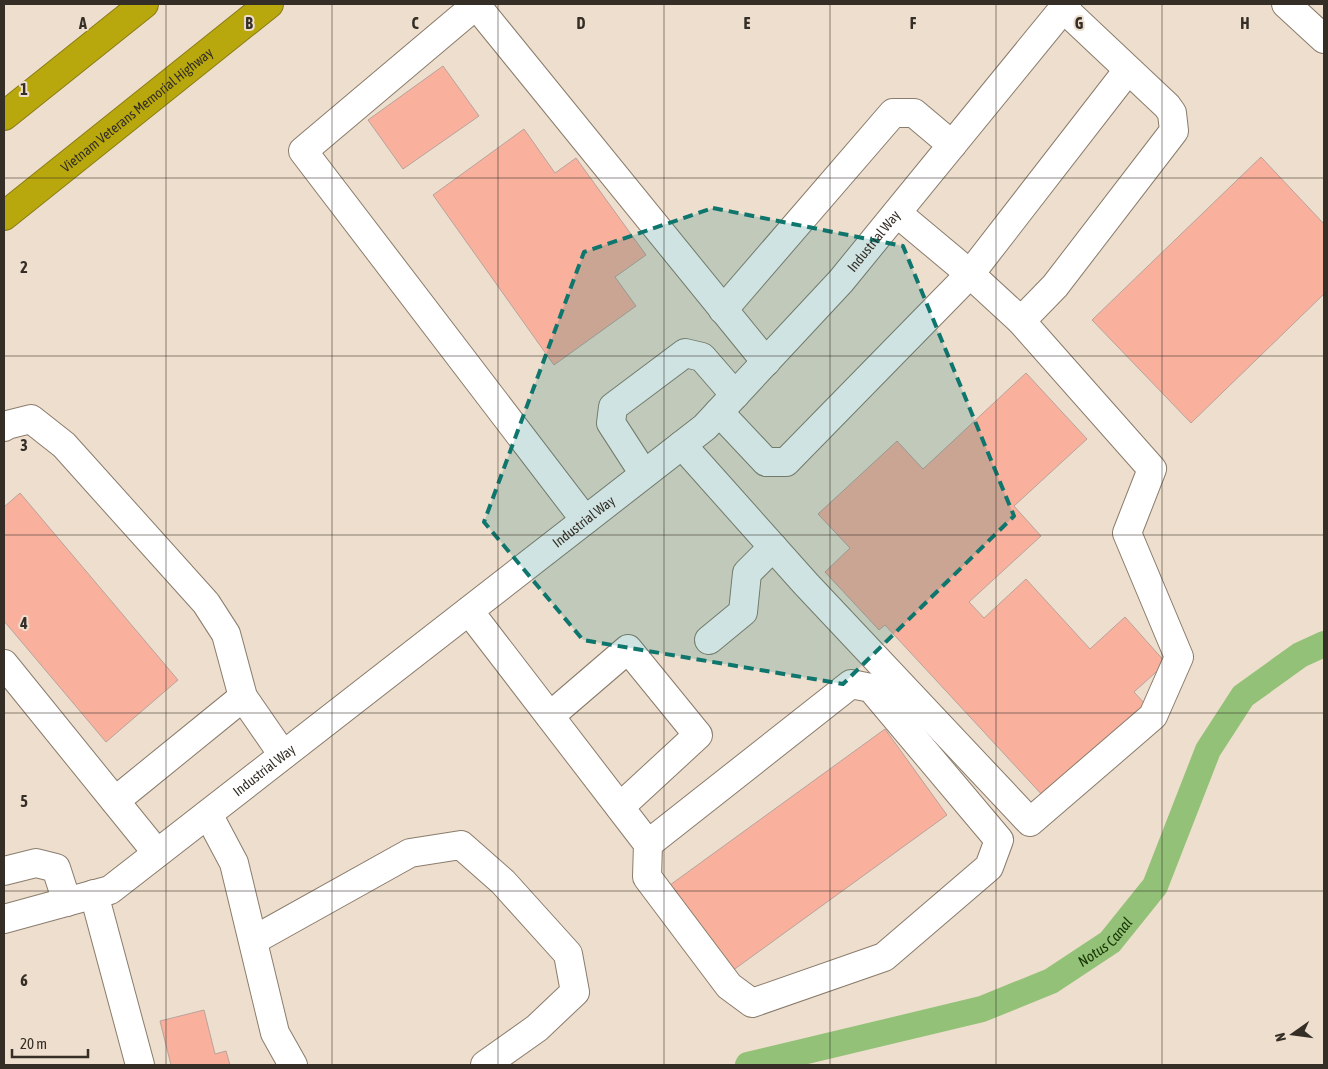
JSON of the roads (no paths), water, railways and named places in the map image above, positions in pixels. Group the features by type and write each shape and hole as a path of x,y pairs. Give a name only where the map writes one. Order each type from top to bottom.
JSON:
{"highway":[{"path":"4,116 144,4"},
{"name":"Vietnam Veterans Memorial Highway","path":"4,216 269,4"}],"street":[{"path":"1286,4 1324,39"},
{"path":"585,520 303,151 476,5 766,362"},
{"path":"1021,321 1055,286 1174,131 1172,113 1166,106 1065,6"},
{"name":"Industrial Way","path":"4,919 110,890 705,427 841,281 1065,6"},
{"path":"644,474 610,423 613,407 685,353 702,357 727,403 766,462 786,462 970,274 1128,70"},
{"path":"723,310 893,113 914,113 952,145"},
{"path":"682,445 773,547 955,744 1030,822 1153,716 1179,657 1126,533 1152,469 1021,321 970,274 897,212"},
{"path":"4,427 31,419 64,445 199,596 226,634 243,697 283,755"},
{"path":"709,640 743,612 747,573 773,547"},
{"path":"469,611 648,844 647,876 729,986 752,1003 884,957 989,867 1000,840 871,688 852,684 648,844"},
{"path":"550,716 628,649 698,735 620,807"},
{"path":"4,664 157,853"},
{"path":"115,802 243,697"},
{"path":"208,814 234,863 275,1033 292,1065"},
{"path":"254,940 410,853 461,845 503,882 568,954 575,992 537,1028 485,1065"},
{"path":"4,872 36,863 56,868 67,902"},
{"path":"94,894 140,1065"}],"waterway":[{"name":"Notus Canal","path":"748,1065 982,1009 1051,981 1110,942 1155,886 1208,750 1243,696 1300,655 1324,644"}]}
